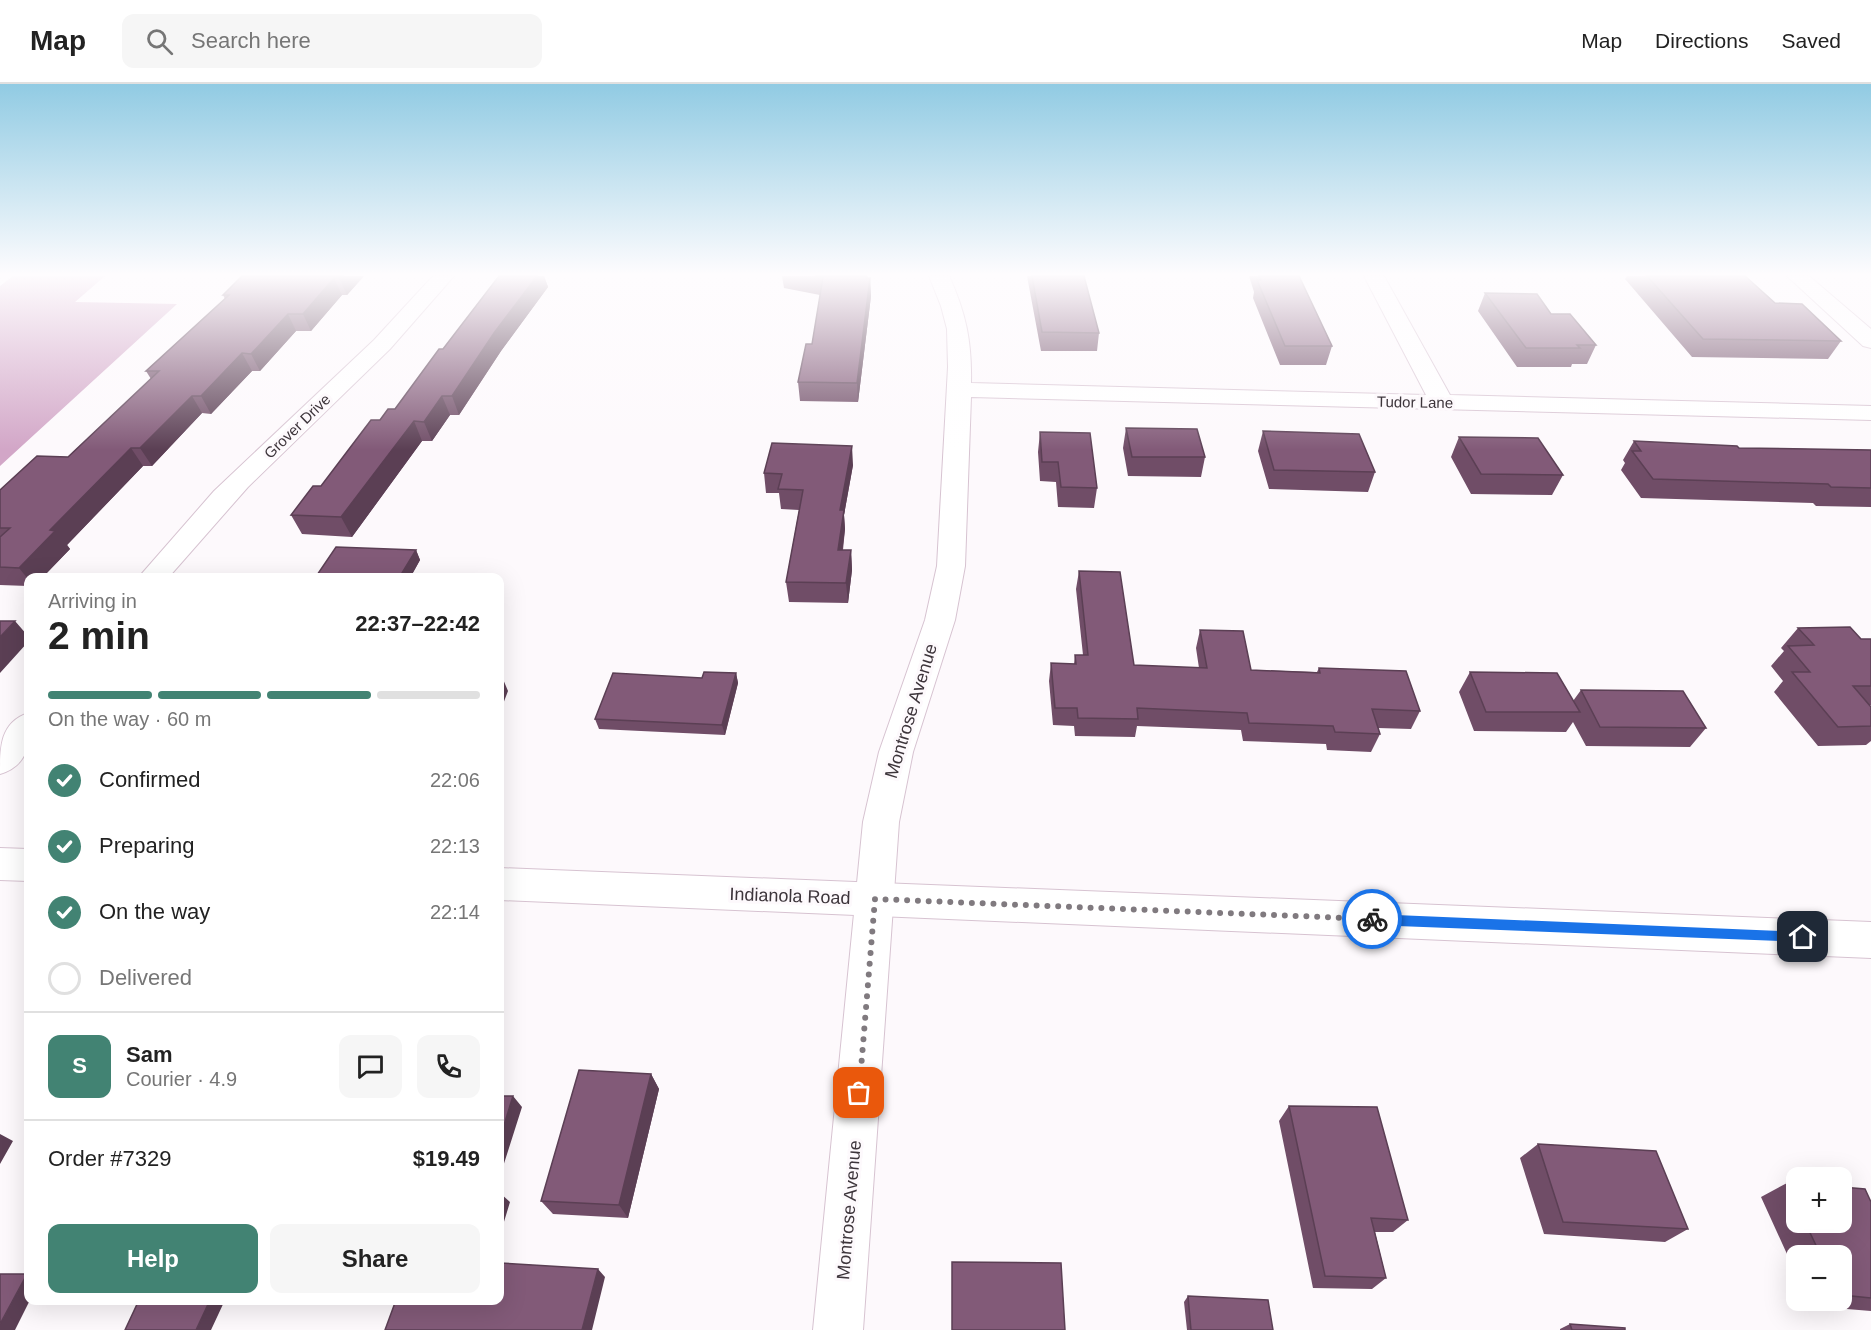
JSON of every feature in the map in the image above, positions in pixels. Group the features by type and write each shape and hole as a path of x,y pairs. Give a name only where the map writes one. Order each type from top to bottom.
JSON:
{"street":[{"name":"Grover Drive","path":"156,573 213,509 391,334"},
{"name":"Montrose Avenue","path":"838,1330 881,822 896,752 940,620 951,566 960,390 958,334"},
{"path":"1405,334 1442,402"},
{"name":"Tudor Lane","path":"960,390 1871,413"},
{"path":"0,761 24,731"},
{"path":"0,864 24,866"},
{"name":"Indianola Road","path":"504,884 1871,940"}],"shaded area":[{"path":"0,334 144,334 0,466"}],"building":[{"path":"186,334 269,334 251,354 242,353 201,396 192,396 140,448 131,448 50,530 55,531 19,568 0,567 0,537 10,528 0,528 0,490 37,456 68,457 159,371 146,371"},
{"path":"454,334 493,334 452,396 442,396 424,422 414,421 341,517 291,515 313,486 321,486 371,420 380,420 388,409 395,409 439,349 443,349"},
{"path":"814,334 863,334 857,383 798,382 806,344 812,344"},
{"path":"1280,334 1326,334 1332,346 1285,346"},
{"path":"1516,334 1587,334 1596,345 1577,345 1580,348 1526,348"},
{"path":"1699,334 1834,334 1841,341 1703,339"},
{"path":"1126,428 1197,429 1205,457 1132,457"},
{"path":"1263,431 1359,434 1375,472 1274,470"},
{"path":"1040,432 1090,433 1097,488 1061,487 1058,462 1042,462"},
{"path":"1459,437 1538,438 1563,475 1481,474"},
{"path":"1634,441 1737,446 1739,448 1871,450 1871,488 1831,487 1828,484 1653,479 1632,451 1641,451"},
{"path":"772,443 852,446 840,510 844,510 838,550 851,550 846,583 786,582 803,490 778,489 782,474 764,473"},
{"path":"336,547 416,550 402,573 318,573"},
{"path":"1079,571 1120,572 1134,665 1207,668 1200,630 1243,631 1251,670 1320,673 1319,668 1406,671 1420,711 1372,709 1380,734 1335,732 1333,726 1249,723 1247,713 1137,708 1138,719 1078,718 1077,708 1055,708 1051,663 1076,664 1075,655 1088,655"},
{"path":"0,621 15,621 0,637"},
{"path":"1850,627 1861,639 1871,639 1871,686 1853,686 1871,707 1871,726 1838,727 1792,672 1810,672 1788,646 1814,645 1798,628"},
{"path":"704,672 736,673 722,725 595,719 613,673 702,678"},
{"path":"1470,672 1557,673 1580,712 1486,712"},
{"path":"1581,690 1683,691 1706,728 1600,727"},
{"path":"579,1070 651,1074 619,1205 541,1201"},
{"path":"504,1096 513,1096 504,1125"},
{"path":"1289,1106 1377,1107 1408,1220 1371,1218 1386,1278 1325,1276"},
{"path":"1538,1144 1656,1151 1688,1229 1563,1222"},
{"path":"1852,1188 1865,1189 1871,1202 1871,1298 1852,1296 1852,1245 1816,1245 1810,1233 1852,1233"},
{"path":"952,1262 1061,1263 1065,1330 952,1330"},
{"path":"504,1263 598,1269 582,1330 385,1330 394,1305 504,1305"},
{"path":"0,1274 24,1274 24,1280 0,1324"},
{"path":"1188,1296 1268,1300 1273,1330 1191,1330"},
{"path":"137,1305 208,1305 196,1330 125,1330"},
{"path":"1570,1324 1625,1328 1625,1330 1572,1330"}],"way so far":[{"path":"859,1093 875,899 1372,919"}],"route":[{"path":"1372,919 1803,937"}]}
